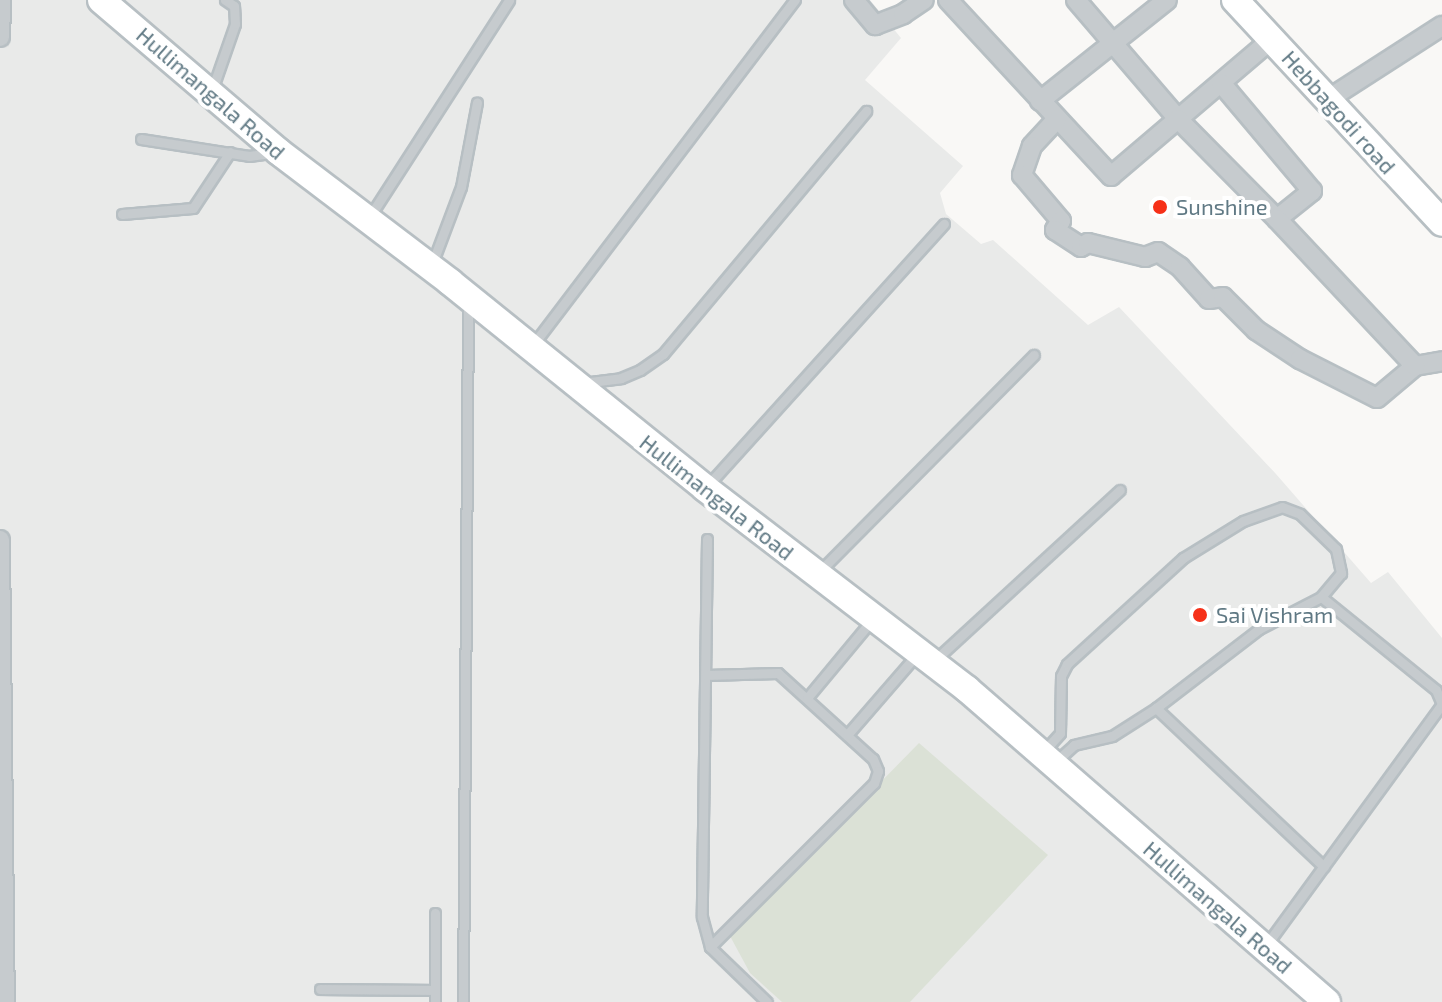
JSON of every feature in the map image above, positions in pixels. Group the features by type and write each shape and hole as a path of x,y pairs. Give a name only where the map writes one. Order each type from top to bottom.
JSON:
{"street":[{"path":"0,37 1,0"},
{"name":"Hullimangala Road","path":"101,0 279,152 431,268 705,488 926,657 1048,759 1264,947 1319,999"},
{"path":"854,0 875,25 903,14 924,0"},
{"path":"948,0 1111,176 1272,39"},
{"path":"1076,0 1178,119 1415,366"},
{"path":"1040,101 1113,45 1147,6 1167,0"},
{"name":"Hebbagodi road","path":"1235,0 1442,223"},
{"path":"1327,100 1442,26"},
{"path":"1221,83 1312,191 1277,219"},
{"path":"1057,119 1032,146 1022,175 1061,221 1055,230 1081,247 1088,243 1145,257 1158,252 1180,267 1209,299 1223,297 1256,330 1300,359 1377,398 1415,366 1442,361"},
{"path":"0,540 2,977 5,1002"}],"lane":[{"path":"211,93 235,24 236,3 225,0"},
{"path":"367,219 509,0"},
{"path":"530,348 795,0"},
{"path":"431,268 461,187 477,102"},
{"path":"574,384 621,378 663,354 866,111"},
{"path":"141,139 249,156 279,152"},
{"path":"122,214 193,208 230,152"},
{"path":"705,488 944,224"},
{"path":"463,1002 468,298"},
{"path":"817,574 1034,355"},
{"path":"847,735 926,657 1120,490"},
{"path":"1282,507 1300,514 1336,549 1340,560 1336,582 1321,597 1259,629 1156,708 1112,736 1074,745 1048,759 1060,733 1061,676 1067,664 1183,558 1243,521 1282,507"},
{"path":"707,539 702,917 710,947 767,1002"},
{"path":"1264,947 1442,704 1436,690 1321,597"},
{"path":"807,698 874,617"},
{"path":"706,675 772,671 783,676 873,759 877,778 710,947"},
{"path":"1156,708 1324,867"},
{"path":"1060,733 1074,745"},
{"path":"435,913 435,1002"},
{"path":"320,989 435,990"}],"shaded area":[{"path":"0,0 870,0 901,38 865,80 963,166 940,193 946,214 981,244 993,240 1088,325 1119,307 1276,474 1371,583 1388,572 1442,638 1442,1002 0,1002"},
{"path":"919,743 1048,855 910,1002 782,1002 750,973 730,936"}],"place":[{"name":"Sunshine","path":"1160,207"},
{"name":"Sai Vishram","path":"1200,615"}]}
